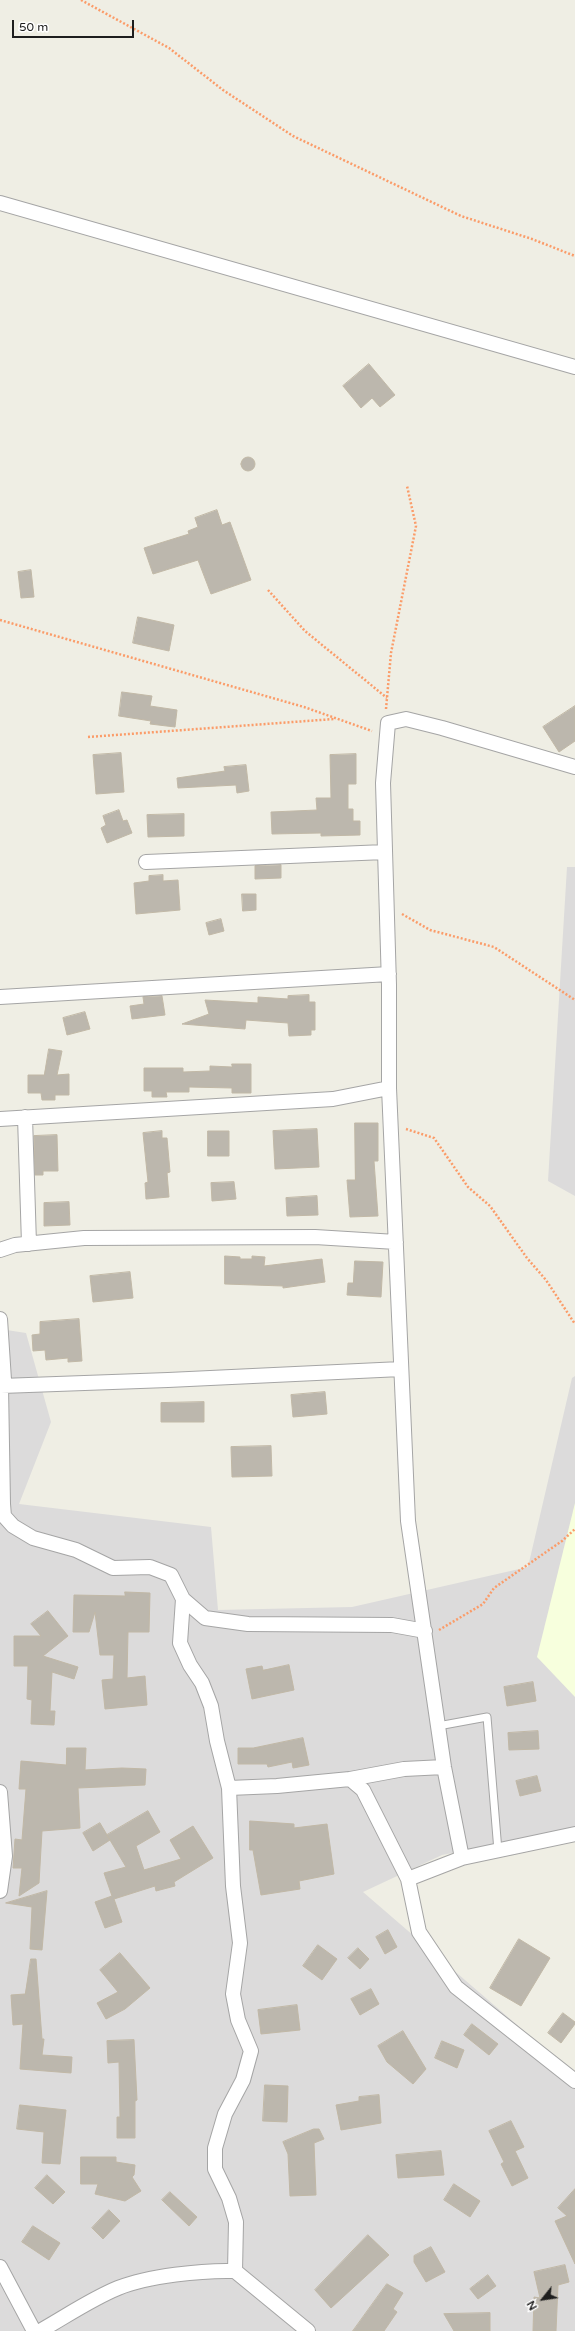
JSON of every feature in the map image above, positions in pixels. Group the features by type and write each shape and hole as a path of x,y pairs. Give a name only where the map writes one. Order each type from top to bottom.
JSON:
{"street":[{"path":"0,203 575,367"},
{"path":"462,1858 444,1767 426,1635 408,1521 391,1123 388,1088 389,974 383,783 387,718 406,719 442,728 575,767"},
{"path":"146,862 385,852"},
{"path":"0,997 389,974"},
{"path":"0,1119 333,1099 388,1088"},
{"path":"25,1117 29,1244"},
{"path":"0,1250 29,1244 84,1238 316,1237 396,1242"},
{"path":"0,1319 4,1516 14,1526 33,1538 76,1550 113,1568 150,1567 171,1575 183,1600 205,1618 241,1623 392,1625 426,1635"},
{"path":"2,1382 168,1380 401,1369"},
{"path":"183,1600 180,1643 190,1664 202,1683 212,1706 217,1741 229,1788 233,1886 240,1943 233,1994 238,2020 252,2051 243,2080 225,2114 215,2148 215,2169 229,2198 236,2222 235,2271"},
{"path":"229,1788 277,1786 350,1779 404,1769 444,1767"},
{"path":"350,1779 363,1790 408,1880 419,1932 456,1987 575,2082"},
{"path":"0,1792 5,1856 0,1891"},
{"path":"408,1880 462,1858 575,1834"},
{"path":"0,2266 34,2331"},
{"path":"40,2331 118,2288 163,2276 235,2271 308,2331"}],"lane":[{"path":"438,1726 487,1717 498,1851"}],"path":[{"path":"81,0 169,48 222,90 293,136 461,216 532,239 575,256"},
{"path":"0,620 179,670 337,718 384,735 387,718 391,653 416,526 407,486"},
{"path":"268,590 305,631 387,699"},
{"path":"88,737 337,718"},
{"path":"386,888 402,914 430,930 494,947 575,1000"},
{"path":"391,1123 434,1138 468,1187 490,1206 526,1258 546,1280 575,1324"},
{"path":"426,1635 483,1604 494,1588 562,1541 575,1528"}],"shaded area":[{"path":"567,867 575,867 575,1196 548,1181"},
{"path":"0,1329 26,1333 51,1422 19,1504 211,1527 218,1610 352,1607 528,1567 572,1378 575,1376 575,1829 442,1855 363,1892 575,2075 575,2331 0,2331"},
{"path":"575,1503 575,1697 537,1657"}],"building":[{"path":"369,364 395,395 380,407 372,398 361,408 343,386"},
{"path":"245,457 251,457 255,461 255,467 251,471 245,471 241,467 241,461"},
{"path":"217,510 222,525 230,522 251,580 211,594 198,560 153,574 144,548 189,534 188,531 198,527 195,518"},
{"path":"31,570 34,597 21,598 18,572"},
{"path":"138,617 174,625 169,651 133,643"},
{"path":"122,692 152,696 150,706 177,710 175,727 150,724 151,721 119,716"},
{"path":"575,706 575,741 559,752 543,727"},
{"path":"121,753 124,792 96,794 93,755"},
{"path":"356,754 356,784 348,784 348,809 353,809 353,821 360,821 360,835 321,836 321,833 272,834 271,812 317,810 316,798 331,798 330,755"},
{"path":"246,765 249,791 237,793 236,785 178,788 177,778 225,771 224,767"},
{"path":"119,810 123,821 127,820 132,833 107,843 101,828 106,825 103,816"},
{"path":"184,814 184,836 148,837 147,815"},
{"path":"281,865 281,878 255,879 255,866"},
{"path":"163,875 163,881 178,880 180,910 136,914 134,883 149,881 149,876"},
{"path":"242,894 256,894 256,910 243,911"},
{"path":"221,919 224,931 209,935 206,923"},
{"path":"309,995 309,1002 315,1002 315,1030 311,1030 311,1035 289,1036 288,1023 246,1020 245,1029 182,1024 209,1014 205,1000 258,1003 258,997 288,999 288,996"},
{"path":"162,996 165,1015 132,1019 130,1006 144,1004 143,997"},
{"path":"85,1012 90,1029 67,1035 63,1018"},
{"path":"49,1049 62,1051 57,1075 69,1074 69,1095 55,1095 55,1100 42,1100 41,1093 28,1093 28,1075 44,1075"},
{"path":"232,1064 251,1064 251,1093 232,1093 232,1088 189,1087 189,1092 166,1092 167,1097 152,1097 152,1091 144,1091 144,1068 183,1068 183,1072 210,1071 210,1066 232,1067"},
{"path":"355,1123 378,1123 378,1161 374,1161 378,1216 350,1217 347,1180 355,1180"},
{"path":"317,1129 319,1167 275,1169 273,1131"},
{"path":"162,1131 162,1138 167,1138 170,1172 167,1173 169,1197 146,1199 145,1183 148,1182 143,1133"},
{"path":"208,1131 229,1131 229,1156 208,1156"},
{"path":"57,1135 58,1171 43,1171 43,1175 35,1175 34,1136"},
{"path":"234,1182 236,1199 212,1201 211,1183"},
{"path":"317,1196 318,1215 287,1216 286,1198"},
{"path":"69,1202 70,1225 44,1226 44,1203"},
{"path":"225,1256 240,1257 240,1259 252,1259 252,1256 265,1257 264,1266 322,1259 325,1282 283,1288 283,1286 225,1284"},
{"path":"355,1261 383,1262 381,1297 347,1295 348,1283 353,1283"},
{"path":"130,1272 133,1298 93,1302 90,1276"},
{"path":"79,1319 82,1361 68,1362 68,1358 46,1360 45,1350 33,1351 32,1335 40,1334 40,1322"},
{"path":"325,1392 327,1414 293,1417 291,1395"},
{"path":"204,1402 204,1422 161,1422 161,1403"},
{"path":"271,1446 272,1476 232,1477 231,1447"},
{"path":"125,1592 150,1593 149,1632 128,1632 127,1678 145,1676 147,1705 105,1709 102,1680 113,1679 114,1655 100,1655 95,1612 89,1632 73,1632 74,1595 125,1596"},
{"path":"48,1611 68,1636 43,1656 78,1667 74,1679 52,1672 50,1711 55,1711 54,1725 31,1724 32,1700 27,1699 28,1666 14,1666 14,1636 41,1636 31,1624"},
{"path":"289,1665 294,1690 252,1699 246,1669 262,1666 263,1670"},
{"path":"533,1682 536,1701 507,1706 504,1687"},
{"path":"538,1731 539,1749 509,1750 508,1733"},
{"path":"303,1738 309,1765 293,1768 292,1762 268,1767 267,1764 238,1764 238,1748 253,1748"},
{"path":"67,1748 86,1748 85,1770 122,1768 146,1769 145,1785 78,1788 80,1828 42,1831 39,1883 19,1896 22,1868 13,1868 15,1839 22,1840 26,1789 19,1789 21,1761 66,1765"},
{"path":"537,1776 541,1791 520,1796 516,1781"},
{"path":"148,1811 160,1832 136,1846 144,1870 181,1859 170,1840 193,1826 213,1858 174,1882 175,1886 156,1891 155,1886 114,1899 122,1922 105,1928 95,1902 112,1896 104,1873 126,1867 107,1835"},
{"path":"250,1821 294,1824 294,1828 327,1824 334,1874 299,1881 300,1889 261,1895 253,1850 250,1850"},
{"path":"100,1823 110,1840 93,1851 83,1833"},
{"path":"47,1891 42,1950 30,1949 32,1907 6,1903"},
{"path":"388,1930 397,1947 385,1954 376,1937"},
{"path":"519,1939 550,1958 521,2006 490,1988"},
{"path":"318,1945 337,1959 322,1980 303,1966"},
{"path":"358,1948 369,1959 360,1969 348,1958"},
{"path":"120,1953 150,1988 125,2009 106,2019 97,2003 118,1992 100,1970"},
{"path":"31,1959 36,1959 42,2039 44,2039 42,2055 72,2057 71,2073 20,2069 23,2024 13,2025 11,1995 25,1994"},
{"path":"371,1989 379,2004 360,2015 351,1999"},
{"path":"297,2005 300,2030 261,2034 258,2010"},
{"path":"563,2013 575,2022 575,2024 561,2043 548,2033"},
{"path":"472,2024 498,2044 489,2055 464,2035"},
{"path":"403,2031 426,2069 413,2084 387,2062 378,2046"},
{"path":"134,2040 137,2100 135,2101 135,2138 117,2138 117,2117 120,2117 119,2062 108,2063 107,2041"},
{"path":"442,2041 464,2050 457,2068 435,2058"},
{"path":"265,2085 288,2086 287,2122 263,2121"},
{"path":"379,2095 381,2123 341,2130 336,2105 359,2101 359,2097"},
{"path":"20,2105 66,2110 60,2164 42,2163 44,2132 17,2129"},
{"path":"511,2121 524,2147 515,2151 528,2178 512,2186 501,2164 504,2162 489,2131"},
{"path":"314,2129 319,2129 324,2139 314,2143 316,2195 290,2196 288,2154 283,2142"},
{"path":"441,2151 444,2175 398,2178 396,2155"},
{"path":"81,2157 116,2157 116,2162 135,2165 134,2175 132,2177 141,2191 125,2201 95,2194 98,2184 81,2184"},
{"path":"47,2175 65,2192 53,2204 35,2188"},
{"path":"454,2184 480,2201 470,2217 444,2200"},
{"path":"575,2189 575,2264 555,2221 567,2216 558,2208"},
{"path":"170,2192 197,2217 189,2226 162,2200"},
{"path":"109,2210 120,2221 103,2239 92,2228"},
{"path":"33,2226 60,2243 49,2260 22,2242"},
{"path":"368,2235 389,2255 331,2308 315,2290"},
{"path":"431,2247 445,2272 426,2282 414,2262 414,2256"},
{"path":"565,2265 569,2282 558,2285 556,2331 533,2331 534,2297 540,2298 534,2272"},
{"path":"488,2275 496,2286 478,2299 470,2289"},
{"path":"387,2284 403,2293 393,2309 397,2312 384,2331 353,2331"},
{"path":"490,2313 490,2331 454,2331 444,2314"}]}
